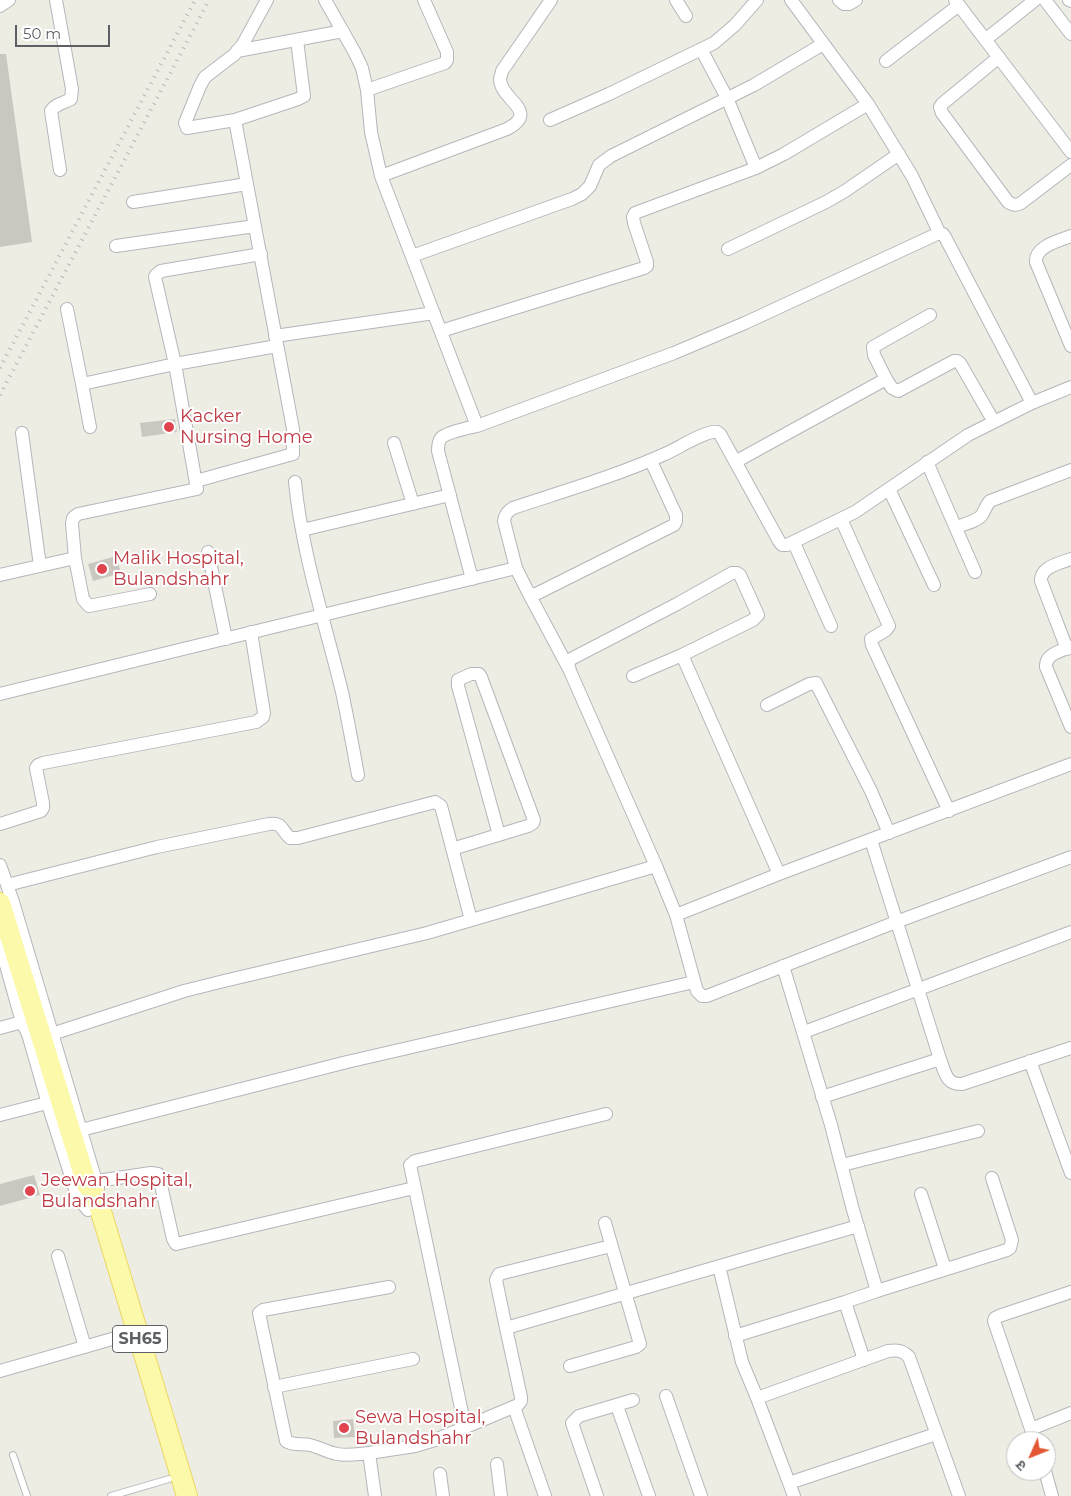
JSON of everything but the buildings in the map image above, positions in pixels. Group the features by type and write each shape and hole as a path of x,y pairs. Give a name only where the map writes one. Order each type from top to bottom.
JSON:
{"main road":[{"name":"SH65","path":"3,894 92,1183 94,1207 126,1336 172,1487"},
{"name":"SH65","path":"94,1207 187,1496"}],"street":[{"path":"0,6 9,0"},
{"path":"56,0 72,89 71,99 53,107 51,111 60,170"},
{"path":"267,0 243,44 205,77 185,126 187,128 235,120 304,96 297,40"},
{"path":"325,0 362,68 367,90 371,132 381,176 477,426"},
{"path":"367,90 440,65 447,60 447,52 424,0"},
{"path":"381,176 508,129 519,121 521,115 519,109 501,85 502,71 551,0"},
{"path":"676,0 686,16"},
{"path":"550,120 609,94 714,43 725,35 757,0"},
{"path":"791,0 868,104 899,154 912,176 940,234 945,237 1032,402"},
{"path":"839,0 844,4 848,4 856,0"},
{"path":"985,40 1035,0"},
{"path":"1045,0 1071,34"},
{"path":"886,60 957,3 1071,152"},
{"path":"237,51 343,31"},
{"path":"412,256 572,200 590,186 599,166 611,156 782,70 823,44"},
{"path":"701,49 727,98 756,168"},
{"path":"999,57 942,104 940,107 942,113 1008,202 1013,205 1021,204 1071,164"},
{"path":"441,331 644,268 647,266 647,262 634,223 635,213 756,168 784,154 868,104"},
{"path":"196,481 293,454 293,429 235,120"},
{"path":"728,249 826,202 899,154"},
{"path":"133,202 247,184"},
{"path":"116,246 255,226"},
{"path":"472,579 438,451 438,444 441,438 665,356 736,327 940,234"},
{"path":"1071,236 1043,248 1035,257 1071,346"},
{"path":"150,594 89,606 83,599 75,558 73,518 78,514 198,489 155,277 161,271 261,254"},
{"path":"67,309 90,427"},
{"path":"82,384 276,341 434,313"},
{"path":"930,316 873,347 874,355 886,379 892,388 898,391 957,361 960,363 994,422"},
{"path":"735,462 886,379"},
{"path":"1071,386 1032,402 968,434 855,512 787,545 782,545 720,434 713,431 632,469 513,508 504,516 516,568 570,672 656,866 676,915 694,982 699,994 702,996 707,996 896,922 1071,857"},
{"path":"22,433 40,566"},
{"path":"394,443 413,504"},
{"path":"529,594 536,594 674,526 676,515 651,461"},
{"path":"927,462 975,572"},
{"path":"956,528 977,519 990,501 1071,470"},
{"path":"296,482 302,530 342,694 358,775"},
{"path":"889,489 934,585"},
{"path":"302,530 450,495"},
{"path":"841,519 889,626 872,639 872,645 949,811"},
{"path":"794,543 831,626"},
{"path":"208,552 226,639"},
{"path":"0,575 75,558"},
{"path":"1071,559 1047,568 1040,576 1069,648 1048,657 1046,667 1071,727"},
{"path":"0,694 516,568"},
{"path":"570,672 568,662 570,659 677,604 732,573 740,575 758,615 753,620 633,676"},
{"path":"0,824 41,811 43,808 36,768 43,763 261,720 264,713 251,632"},
{"path":"682,654 778,874"},
{"path":"452,849 499,835 528,826 534,820 481,677 475,673 458,680 458,686 499,835"},
{"path":"767,705 809,684 816,683 871,791 889,833"},
{"path":"676,915 778,874 1071,764"},
{"path":"3,894 157,847 269,824 278,824 290,838 298,838 435,802 441,806 471,920"},
{"path":"871,840 940,1059 947,1078 951,1083 962,1084 1071,1048"},
{"path":"0,865 3,894 52,1034 81,1130 92,1183 151,1173 158,1174 173,1239 176,1244 414,1188"},
{"path":"52,1034 205,986 394,942 656,866"},
{"path":"804,1032 1071,932"},
{"path":"0,945 22,1022 28,1034 47,1103 75,1189 79,1199 94,1207"},
{"path":"783,966 804,1032 877,1291"},
{"path":"81,1130 347,1062 694,982"},
{"path":"0,1028 22,1022"},
{"path":"822,1098 940,1059"},
{"path":"1030,1062 1071,1173"},
{"path":"0,1115 47,1103"},
{"path":"465,1427 410,1168 412,1162 606,1114"},
{"path":"842,1165 978,1131"},
{"path":"735,1336 1006,1250 1012,1245 1012,1240 992,1178"},
{"path":"921,1194 945,1269"},
{"path":"570,1366 638,1346 639,1341 605,1223"},
{"path":"506,1328 858,1226"},
{"path":"388,1287 260,1311 259,1316 274,1387 286,1441 289,1443 317,1447 336,1454 345,1455 415,1446 435,1440 514,1407 521,1397 496,1280 499,1274 611,1246"},
{"path":"58,1256 85,1347"},
{"path":"719,1266 742,1362 758,1398 794,1496"},
{"path":"1032,1431 994,1321 999,1316 1071,1292"},
{"path":"845,1302 864,1360"},
{"path":"0,1371 126,1336"},
{"path":"758,1398 888,1351 897,1350 904,1352 909,1357 959,1496"},
{"path":"274,1387 413,1359"},
{"path":"666,1396 701,1496"},
{"path":"597,1496 572,1423 579,1416 633,1400"},
{"path":"617,1406 649,1496"},
{"path":"514,1407 545,1496"},
{"path":"1040,1431 1071,1413"},
{"path":"789,1483 936,1434"},
{"path":"369,1453 375,1496"},
{"path":"496,1464 501,1496"},
{"path":"440,1474 443,1496"},
{"path":"1047,1481 1052,1496"}],"lane":[{"path":"14,1455 27,1496"},
{"path":"111,1496 172,1487"}],"railway":[{"path":"0,368 195,0"},
{"path":"0,395 209,0"}],"place":[{"name":"Kacker Nursing Home","path":"169,427"},
{"name":"Malik Hospital, Bulandshahr","path":"102,569"},
{"name":"Jeewan Hospital, Bulandshahr","path":"30,1191"},
{"name":"Sewa Hospital, Bulandshahr","path":"344,1428"}]}
